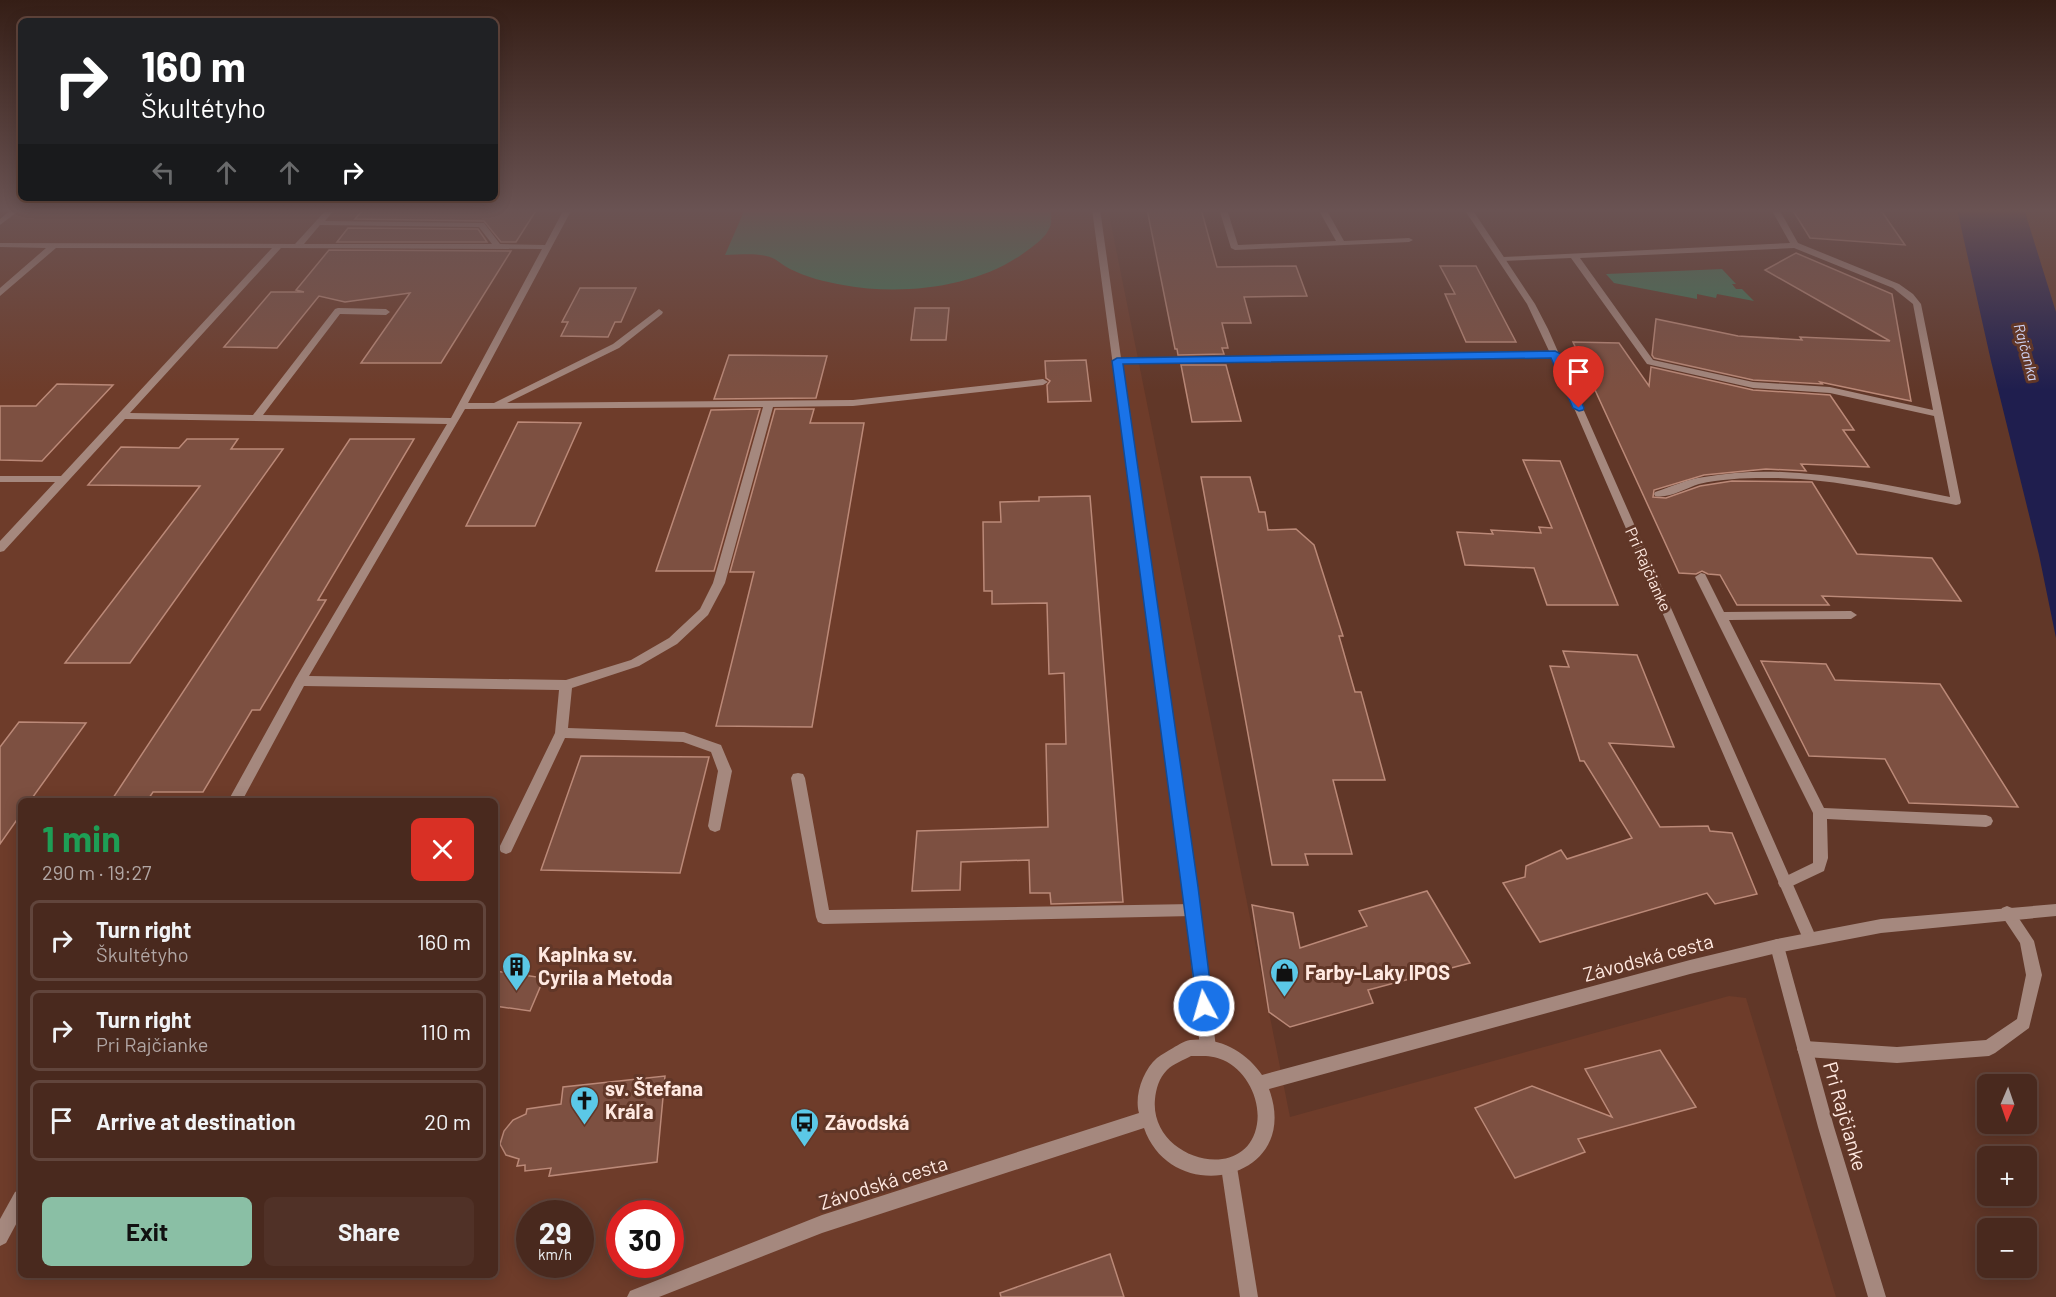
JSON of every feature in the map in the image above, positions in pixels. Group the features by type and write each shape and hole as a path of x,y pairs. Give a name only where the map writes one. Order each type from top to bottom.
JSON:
{"street":[{"path":"0,293 26,270"},
{"path":"0,548 258,270"},
{"path":"237,798 300,681 454,421 534,270"},
{"path":"1104,270 1193,910 1208,1048"},
{"name":"Pri Rajčianke","path":"1510,270 1531,304 1555,354 1810,939"},
{"path":"1584,270 1650,362 1752,385 1830,390 1939,414"},
{"path":"1659,494 1703,480 1767,475 1850,482 1956,502 1917,304 1896,286 1856,270"},
{"path":"257,417 338,311 386,312"},
{"path":"495,405 616,346 659,312"},
{"path":"1117,361 1555,354"},
{"path":"462,406 853,404 1043,382"},
{"path":"300,681 566,685 635,663 673,641 704,612 719,583 768,404"},
{"path":"124,416 454,421"},
{"path":"0,479 63,479"},
{"path":"1701,577 1820,813 1821,858 1819,867 1785,883"},
{"path":"1720,616 1851,615"},
{"path":"506,848 561,733 566,685"},
{"path":"561,733 684,737 716,749 725,771 715,826"},
{"path":"798,778 823,917 1193,910"},
{"path":"1820,813 1986,821"},
{"name":"Závodská cesta","path":"1259,1084 1777,946 1881,926 2056,910"},
{"path":"1805,1049 1897,1055 1989,1048 2024,1023 2034,975 2027,941 2007,913"},
{"name":"Pri Rajčianke","path":"1777,946 1829,1138 1877,1297"},
{"path":"1189,1048 1208,1048 1228,1054 1246,1067 1259,1084 1265,1101 1267,1118 1264,1134 1256,1149 1244,1160 1229,1167 1203,1169 1179,1160 1159,1142 1148,1119 1145,1100 1149,1081 1158,1066 1172,1054 1189,1048"},
{"name":"Závodská cesta","path":"636,1297 822,1224 1148,1119"},
{"path":"1229,1167 1249,1297"},
{"path":"0,1237 18,1204"}],"shaded area":[{"path":"0,270 1120,270 1290,1117 1729,996 1746,998 1836,1297 0,1297"}],"green space":[{"path":"792,270 994,270 963,281 939,286 890,290 843,285"},
{"path":"1722,270 1736,284 1732,284 1736,289 1742,289 1754,301 1717,294 1716,298 1697,294 1697,299 1614,283 1606,274"}],"water":[{"name":"Rajčanka","path":"1971,270 2043,270 2056,312 2056,638 2039,555"}],"building":[{"path":"313,270 499,270 441,363 361,363 410,293 345,302 319,296 277,348 224,347 271,292 304,292 296,290"},
{"path":"1159,270 1297,270 1307,296 1244,297 1251,323 1222,323 1228,348 1222,348 1224,354 1178,355"},
{"path":"1442,270 1478,270 1516,342 1466,342 1445,294 1455,294"},
{"path":"1765,270 1835,270 1892,294 1911,401 1820,382 1822,384 1753,380 1654,358 1652,355 1656,319 1738,336 1802,340 1800,337 1890,341"},
{"path":"580,288 636,288 621,322 615,322 608,337 561,336 568,322 562,322"},
{"path":"915,308 949,308 946,340 911,340"},
{"path":"1573,342 1619,343 1649,386 1651,367 1753,390 1830,395 1854,430 1843,430 1869,467 1801,464 1806,471 1766,469 1704,475 1654,490 1653,497 1666,498 1700,486 1732,481 1812,482 1857,554 1932,558 1961,601 1822,596 1829,605 1737,605 1720,575 1702,571 1696,574 1679,573"},
{"path":"729,355 827,356 816,398 714,399"},
{"path":"1086,360 1091,401 1048,402 1047,385 1050,381 1046,378 1045,361"},
{"path":"1181,365 1226,365 1241,421 1192,422"},
{"path":"57,384 113,385 42,461 0,460 0,406 36,406"},
{"path":"760,409 714,571 656,571 711,410"},
{"path":"775,409 814,409 810,423 864,423 812,727 716,726 754,572 730,572"},
{"path":"518,422 581,423 535,526 466,526"},
{"path":"187,439 238,439 231,449 283,449 130,663 65,663 200,486 88,485 121,447 179,448"},
{"path":"350,439 414,439 318,600 326,600 260,710 252,710 203,792 153,792 149,798 113,798"},
{"path":"1523,460 1560,461 1618,605 1547,605 1534,568 1465,565 1457,532 1493,534 1491,530 1541,533 1539,527 1552,528"},
{"path":"1201,477 1250,477 1259,512 1265,512 1268,530 1296,529 1314,545 1343,636 1339,636 1355,692 1361,692 1385,780 1333,780 1352,854 1305,854 1308,865 1272,865"},
{"path":"1090,496 1123,902 1051,904 1050,893 1030,893 1029,860 961,862 960,890 912,891 917,831 1048,827 1046,744 1066,744 1064,673 1049,674 1047,603 992,604 992,591 984,591 983,522 1001,522 1000,502 1039,501 1039,497"},
{"path":"1563,651 1637,655 1674,747 1609,743 1660,827 1708,826 1710,831 1732,833 1757,894 1715,904 1707,893 1540,942 1503,883 1525,877 1526,866 1561,850 1567,859 1632,838 1584,761 1580,761 1550,666 1569,667"},
{"path":"1761,661 1826,664 1835,680 1940,684 2018,807 1909,803 1885,759 1809,756"},
{"path":"19,722 86,723 32,798 18,798 18,818 0,844 0,747"},
{"path":"581,756 709,757 680,873 541,870"},
{"path":"1427,891 1470,963 1368,990 1373,1003 1290,1027 1269,1012 1252,905 1293,913 1300,948 1367,926 1359,911"},
{"name":"Kaplnka sv. Cyrila a Metoda","path":"498,971 544,978 530,1011 498,1006"},
{"path":"1660,1050 1696,1107 1578,1139 1585,1152 1515,1178 1475,1108 1532,1086 1612,1117 1585,1069"},
{"name":"sv. Štefana Kráľa","path":"665,1076 657,1162 549,1176 551,1168 525,1171 525,1165 517,1166 519,1159 506,1155 500,1144 504,1131 513,1120 526,1114 527,1109 561,1104 563,1087"},
{"path":"1110,1254 1124,1297 1001,1297 1000,1293"}],"place":[{"name":"Kaplnka sv. Cyrila a Metoda","path":"517,992"},
{"name":"Farby-Laky IPOS","path":"1284,998"},
{"name":"sv. Štefana Kráľa","path":"584,1126"},
{"name":"Závodská","path":"804,1148"}],"route":[{"path":"1204,1006 1190,887 1117,361 1555,354 1579,408"}]}
